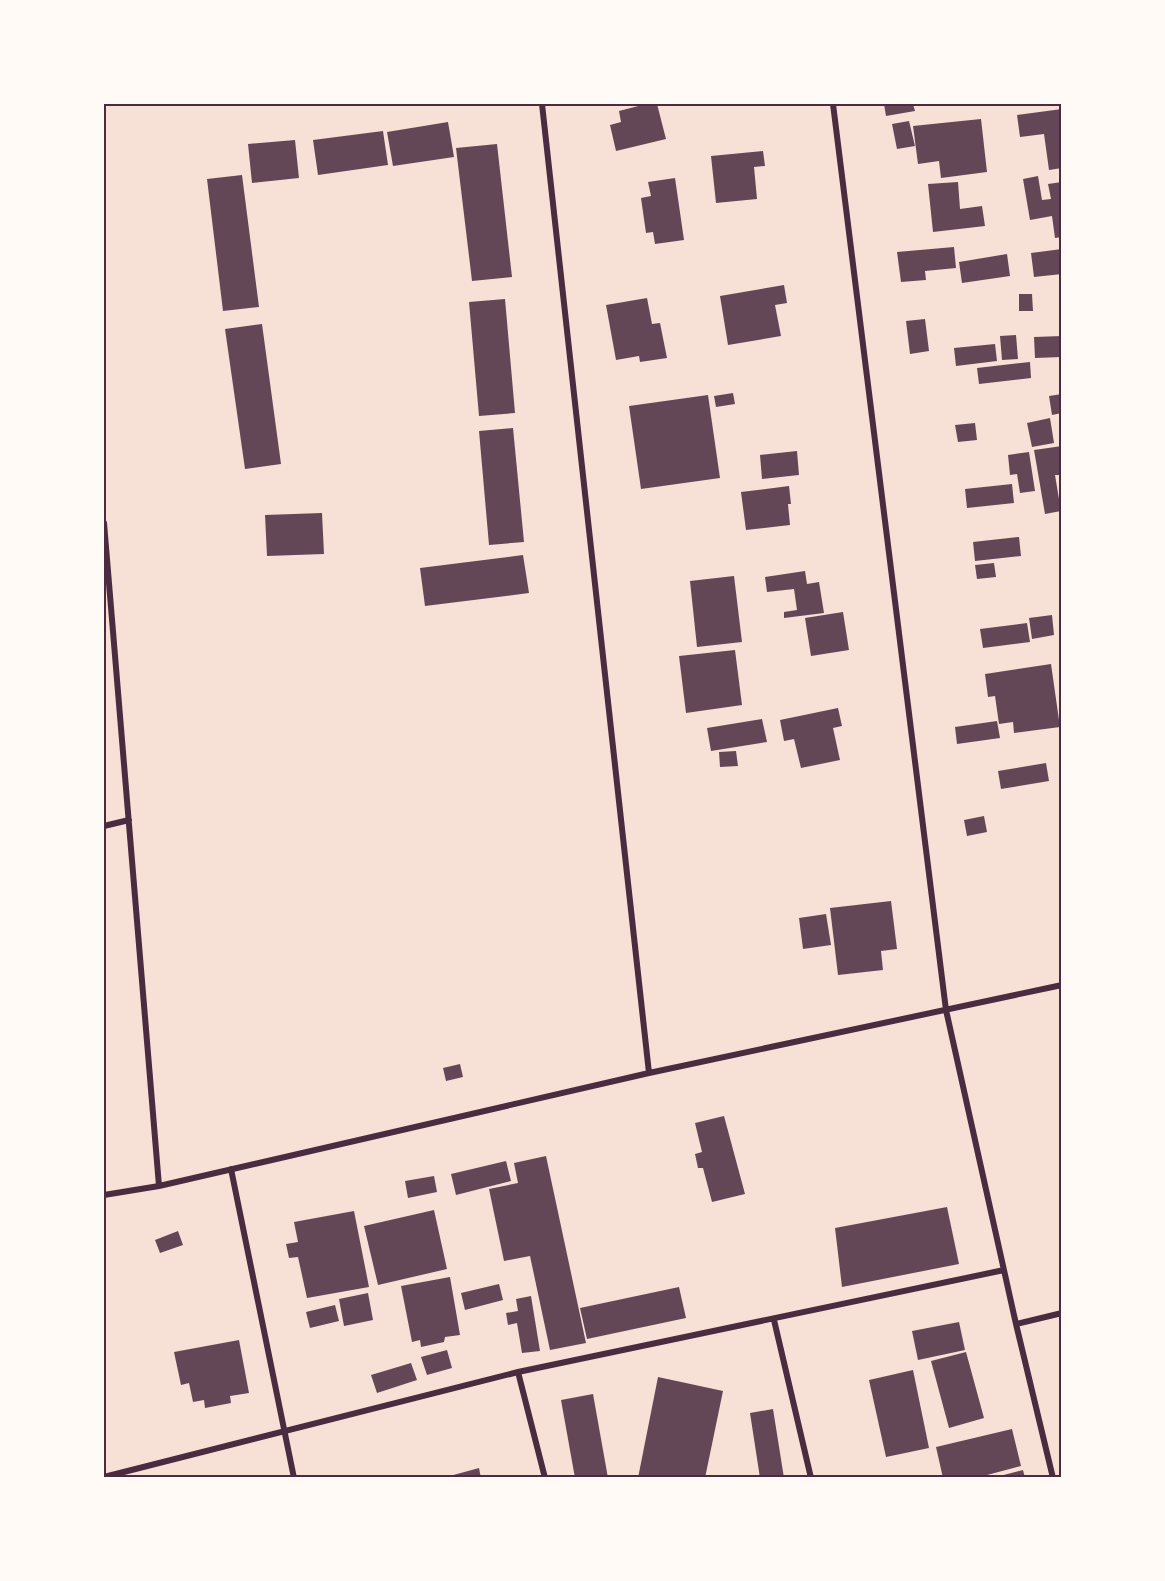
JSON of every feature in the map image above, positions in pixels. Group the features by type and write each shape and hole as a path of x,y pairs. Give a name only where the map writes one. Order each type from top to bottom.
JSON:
{"street":[{"path":"542,104 649,1073"},
{"path":"834,104 946,1010 1053,1478"},
{"path":"104,523 159,1186"},
{"path":"104,826 129,820"},
{"path":"104,1195 159,1186 649,1073 1062,985"},
{"path":"231,1169 294,1478"},
{"path":"104,1477 518,1372 1004,1270"},
{"path":"1016,1324 1062,1313"},
{"path":"774,1320 811,1478"},
{"path":"518,1372 545,1478"}],"building":[{"path":"646,104 657,104 666,139 616,151 610,125 621,122 619,111"},
{"path":"884,104 913,104 915,111 886,116"},
{"path":"1062,109 1062,168 1049,170 1044,134 1020,137 1017,115"},
{"path":"981,119 987,172 941,178 939,161 918,164 913,126"},
{"path":"909,121 915,146 897,149 892,124"},
{"path":"448,122 454,157 393,166 387,132"},
{"path":"383,131 388,165 318,175 313,140"},
{"path":"295,140 299,178 252,183 248,144"},
{"path":"497,144 512,277 472,281 456,148"},
{"path":"763,151 765,166 754,167 757,199 716,203 711,156"},
{"path":"242,175 259,307 223,311 207,179"},
{"path":"1038,176 1042,200 1051,199 1048,184 1062,182 1062,237 1055,238 1052,216 1030,220 1023,179"},
{"path":"675,178 684,240 655,244 653,232 646,233 641,198 651,196 648,182"},
{"path":"958,182 960,209 982,206 985,226 933,232 928,184"},
{"path":"954,247 956,268 925,271 926,280 901,282 897,252"},
{"path":"1062,249 1062,274 1034,277 1031,253"},
{"path":"1007,254 1010,276 962,283 959,262"},
{"path":"784,285 787,303 775,305 781,336 728,345 720,296"},
{"path":"1019,294 1032,294 1033,311 1019,311"},
{"path":"647,298 652,324 660,323 667,358 640,362 639,356 616,360 606,305"},
{"path":"505,299 515,413 479,416 469,302"},
{"path":"925,319 929,351 910,354 906,321"},
{"path":"262,324 281,464 245,469 225,329"},
{"path":"1016,335 1018,359 1002,360 1000,336"},
{"path":"1062,336 1062,357 1035,358 1034,337"},
{"path":"995,344 997,361 956,366 954,348"},
{"path":"1030,362 1031,378 979,384 977,368"},
{"path":"733,393 735,404 716,407 714,396"},
{"path":"1062,394 1062,413 1052,415 1049,396"},
{"path":"708,395 720,478 641,489 629,406"},
{"path":"1050,418 1054,443 1032,447 1027,423"},
{"path":"975,423 977,440 958,442 955,425"},
{"path":"513,428 524,542 489,545 479,431"},
{"path":"1062,446 1062,475 1055,475 1061,511 1045,514 1034,450"},
{"path":"797,451 799,475 762,479 760,455"},
{"path":"1029,452 1035,491 1020,493 1017,474 1010,475 1008,455"},
{"path":"1012,484 1014,503 967,508 965,489"},
{"path":"789,486 790,525 746,530 741,492"},
{"path":"322,513 324,554 267,556 265,515"},
{"path":"1019,537 1021,556 975,561 973,542"},
{"path":"523,555 529,593 425,606 420,568"},
{"path":"994,563 996,577 977,579 975,565"},
{"path":"805,571 807,584 819,582 824,613 784,618 784,612 797,610 794,589 767,592 765,577"},
{"path":"734,576 742,642 697,647 690,581"},
{"path":"843,612 849,650 811,656 805,618"},
{"path":"1052,615 1054,635 1032,639 1029,618"},
{"path":"1027,623 1030,642 983,648 980,629"},
{"path":"735,650 742,705 686,713 679,656"},
{"path":"1051,664 1060,727 1014,733 1013,722 999,724 995,696 988,697 985,674"},
{"path":"838,708 842,726 833,728 840,760 801,768 794,739 784,741 780,720"},
{"path":"762,719 767,742 711,751 707,728"},
{"path":"997,721 1000,738 957,744 955,727"},
{"path":"736,751 738,766 720,767 719,752"},
{"path":"1046,763 1049,781 1001,789 998,771"},
{"path":"984,816 987,832 967,836 964,820"},
{"path":"891,901 897,949 881,951 883,970 838,975 830,908"},
{"path":"826,914 831,945 803,949 799,918"},
{"path":"460,1064 463,1077 446,1081 443,1068"},
{"path":"724,1116 745,1194 712,1202 703,1168 698,1168 695,1154 702,1152 695,1123"},
{"path":"546,1156 586,1343 550,1350 530,1256 504,1261 489,1189 518,1183 514,1163"},
{"path":"506,1161 511,1181 456,1195 451,1174"},
{"path":"434,1176 437,1192 408,1198 405,1181"},
{"path":"947,1207 959,1264 842,1287 835,1228"},
{"path":"434,1210 447,1269 378,1285 364,1226"},
{"path":"354,1211 369,1287 307,1298 298,1257 289,1258 286,1244 298,1242 294,1222"},
{"path":"178,1231 183,1245 160,1253 155,1240"},
{"path":"450,1277 460,1335 445,1337 444,1342 421,1347 420,1340 412,1342 401,1286"},
{"path":"499,1284 503,1300 465,1310 461,1293"},
{"path":"679,1287 686,1318 587,1339 580,1308"},
{"path":"368,1293 373,1320 344,1326 339,1299"},
{"path":"531,1296 540,1351 522,1353 517,1323 508,1325 506,1313 518,1311 516,1299"},
{"path":"335,1305 339,1321 310,1328 306,1312"},
{"path":"959,1322 965,1350 918,1360 912,1331"},
{"path":"239,1340 249,1393 230,1396 231,1403 205,1408 204,1400 193,1402 189,1383 181,1385 174,1352"},
{"path":"447,1350 452,1368 427,1375 421,1357"},
{"path":"966,1352 984,1418 949,1428 931,1361"},
{"path":"411,1363 417,1380 377,1393 371,1375"},
{"path":"913,1370 929,1448 886,1457 869,1380"},
{"path":"658,1377 723,1391 705,1478 638,1478"},
{"path":"593,1394 608,1478 575,1478 561,1400"},
{"path":"773,1409 784,1478 760,1478 750,1413"},
{"path":"1012,1429 1021,1466 976,1478 943,1478 936,1447"},
{"path":"479,1468 481,1478 446,1478 446,1477"},
{"path":"1023,1470 1025,1478 996,1478 996,1477"}]}
